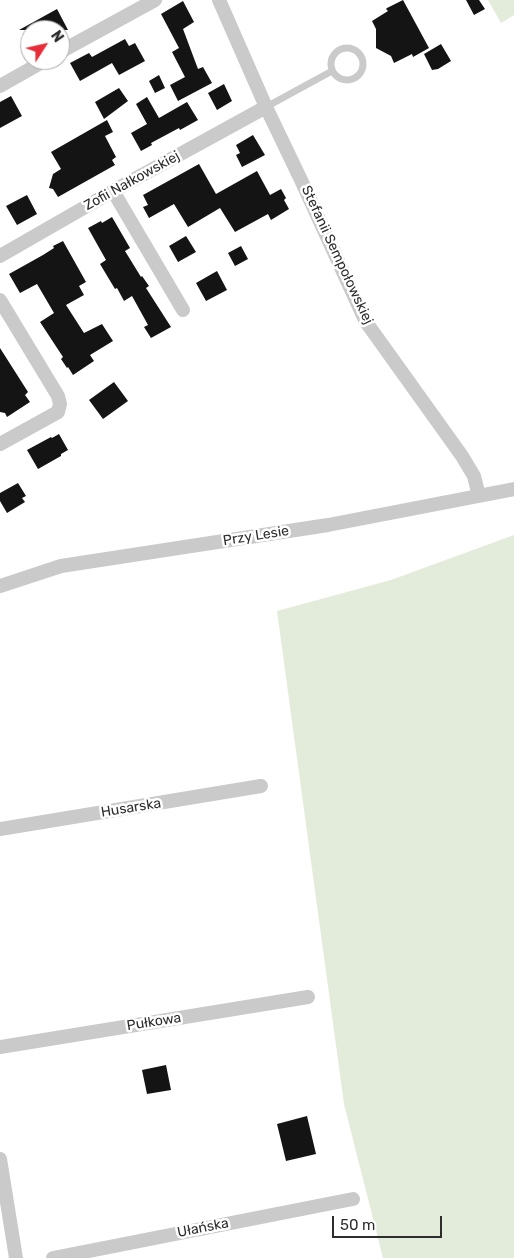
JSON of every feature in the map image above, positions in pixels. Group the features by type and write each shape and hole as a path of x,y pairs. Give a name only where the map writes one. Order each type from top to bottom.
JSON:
{"street":[{"path":"70,47 155,0"},
{"name":"Stefanii Sempołowskiej","path":"219,0 266,107 366,322 462,456 474,476 479,496"},
{"path":"0,86 28,70"},
{"name":"Zofii Nałkowskiej","path":"0,256 266,107"},
{"path":"113,191 184,310"},
{"path":"0,300 58,396 60,404 58,412 0,444"},
{"name":"Przy Lesie","path":"0,586 61,566 328,525 514,489"},
{"name":"Husarska","path":"0,829 261,786"},
{"name":"Pułkowa","path":"0,1047 308,997"},
{"path":"0,1159 16,1258"},
{"name":"Ułańska","path":"53,1258 352,1199"}],"lane":[{"path":"347,47 356,50 362,59 363,64 360,74 351,79 340,78 332,71 330,66 333,55 342,48 347,47"},
{"path":"266,107 332,71"}],"green space":[{"path":"488,0 514,0 514,15 501,23"},
{"path":"514,535 514,1258 383,1258 344,1104 277,611 391,580"}],"building":[{"path":"403,0 429,48 413,57 412,54 394,63 391,56 376,48 376,29 372,21 388,11 387,8"},
{"path":"466,0 479,0 485,9 474,15"},
{"path":"183,1 194,22 183,29 198,69 203,67 212,83 178,101 170,85 185,77 172,52 179,48 161,14"},
{"path":"57,9 63,20 37,20"},
{"path":"125,39 129,46 135,43 145,61 119,75 112,63 80,81 70,63 89,53 92,57"},
{"path":"441,44 451,61 438,69 432,70 424,54"},
{"path":"159,75 165,88 155,93 149,81"},
{"path":"224,84 232,101 217,110 208,93"},
{"path":"119,88 128,101 104,119 95,102"},
{"path":"11,96 22,116 0,128 0,102"},
{"path":"147,97 159,118 187,102 198,120 151,143 152,145 141,151 131,133 147,124 136,104"},
{"path":"107,120 113,132 105,136 116,157 112,160 115,165 58,197 53,189 49,188 53,174 61,169 51,152"},
{"path":"253,135 265,155 242,167 236,155 240,153 236,145"},
{"path":"199,164 216,194 257,171 270,195 281,189 289,209 271,220 268,214 235,232 220,208 188,227 174,204 149,218 143,207 148,205 143,195"},
{"path":"27,195 37,214 17,225 6,206"},
{"path":"112,217 130,248 125,251 141,277 149,286 146,288 171,327 151,338 144,327 148,325 132,296 124,301 100,264 106,260 88,228"},
{"path":"186,236 196,252 178,262 169,246"},
{"path":"63,241 86,282 79,286 84,295 66,305 84,333 102,324 113,341 90,355 94,361 73,375 61,359 63,357 40,322 54,313 37,284 20,293 9,274 43,255 54,248 53,246"},
{"path":"241,246 248,259 235,266 228,253"},
{"path":"217,271 227,290 206,301 196,283"},
{"path":"0,348 28,392 25,395 30,402 7,417 5,413 0,412"},
{"path":"114,382 128,401 103,419 89,400"},
{"path":"59,434 68,450 38,469 27,450"},
{"path":"18,483 26,496 22,498 25,502 7,513 0,501 0,493"},
{"path":"166,1065 171,1090 147,1094 142,1070"},
{"path":"307,1116 316,1154 286,1161 277,1124"}]}
